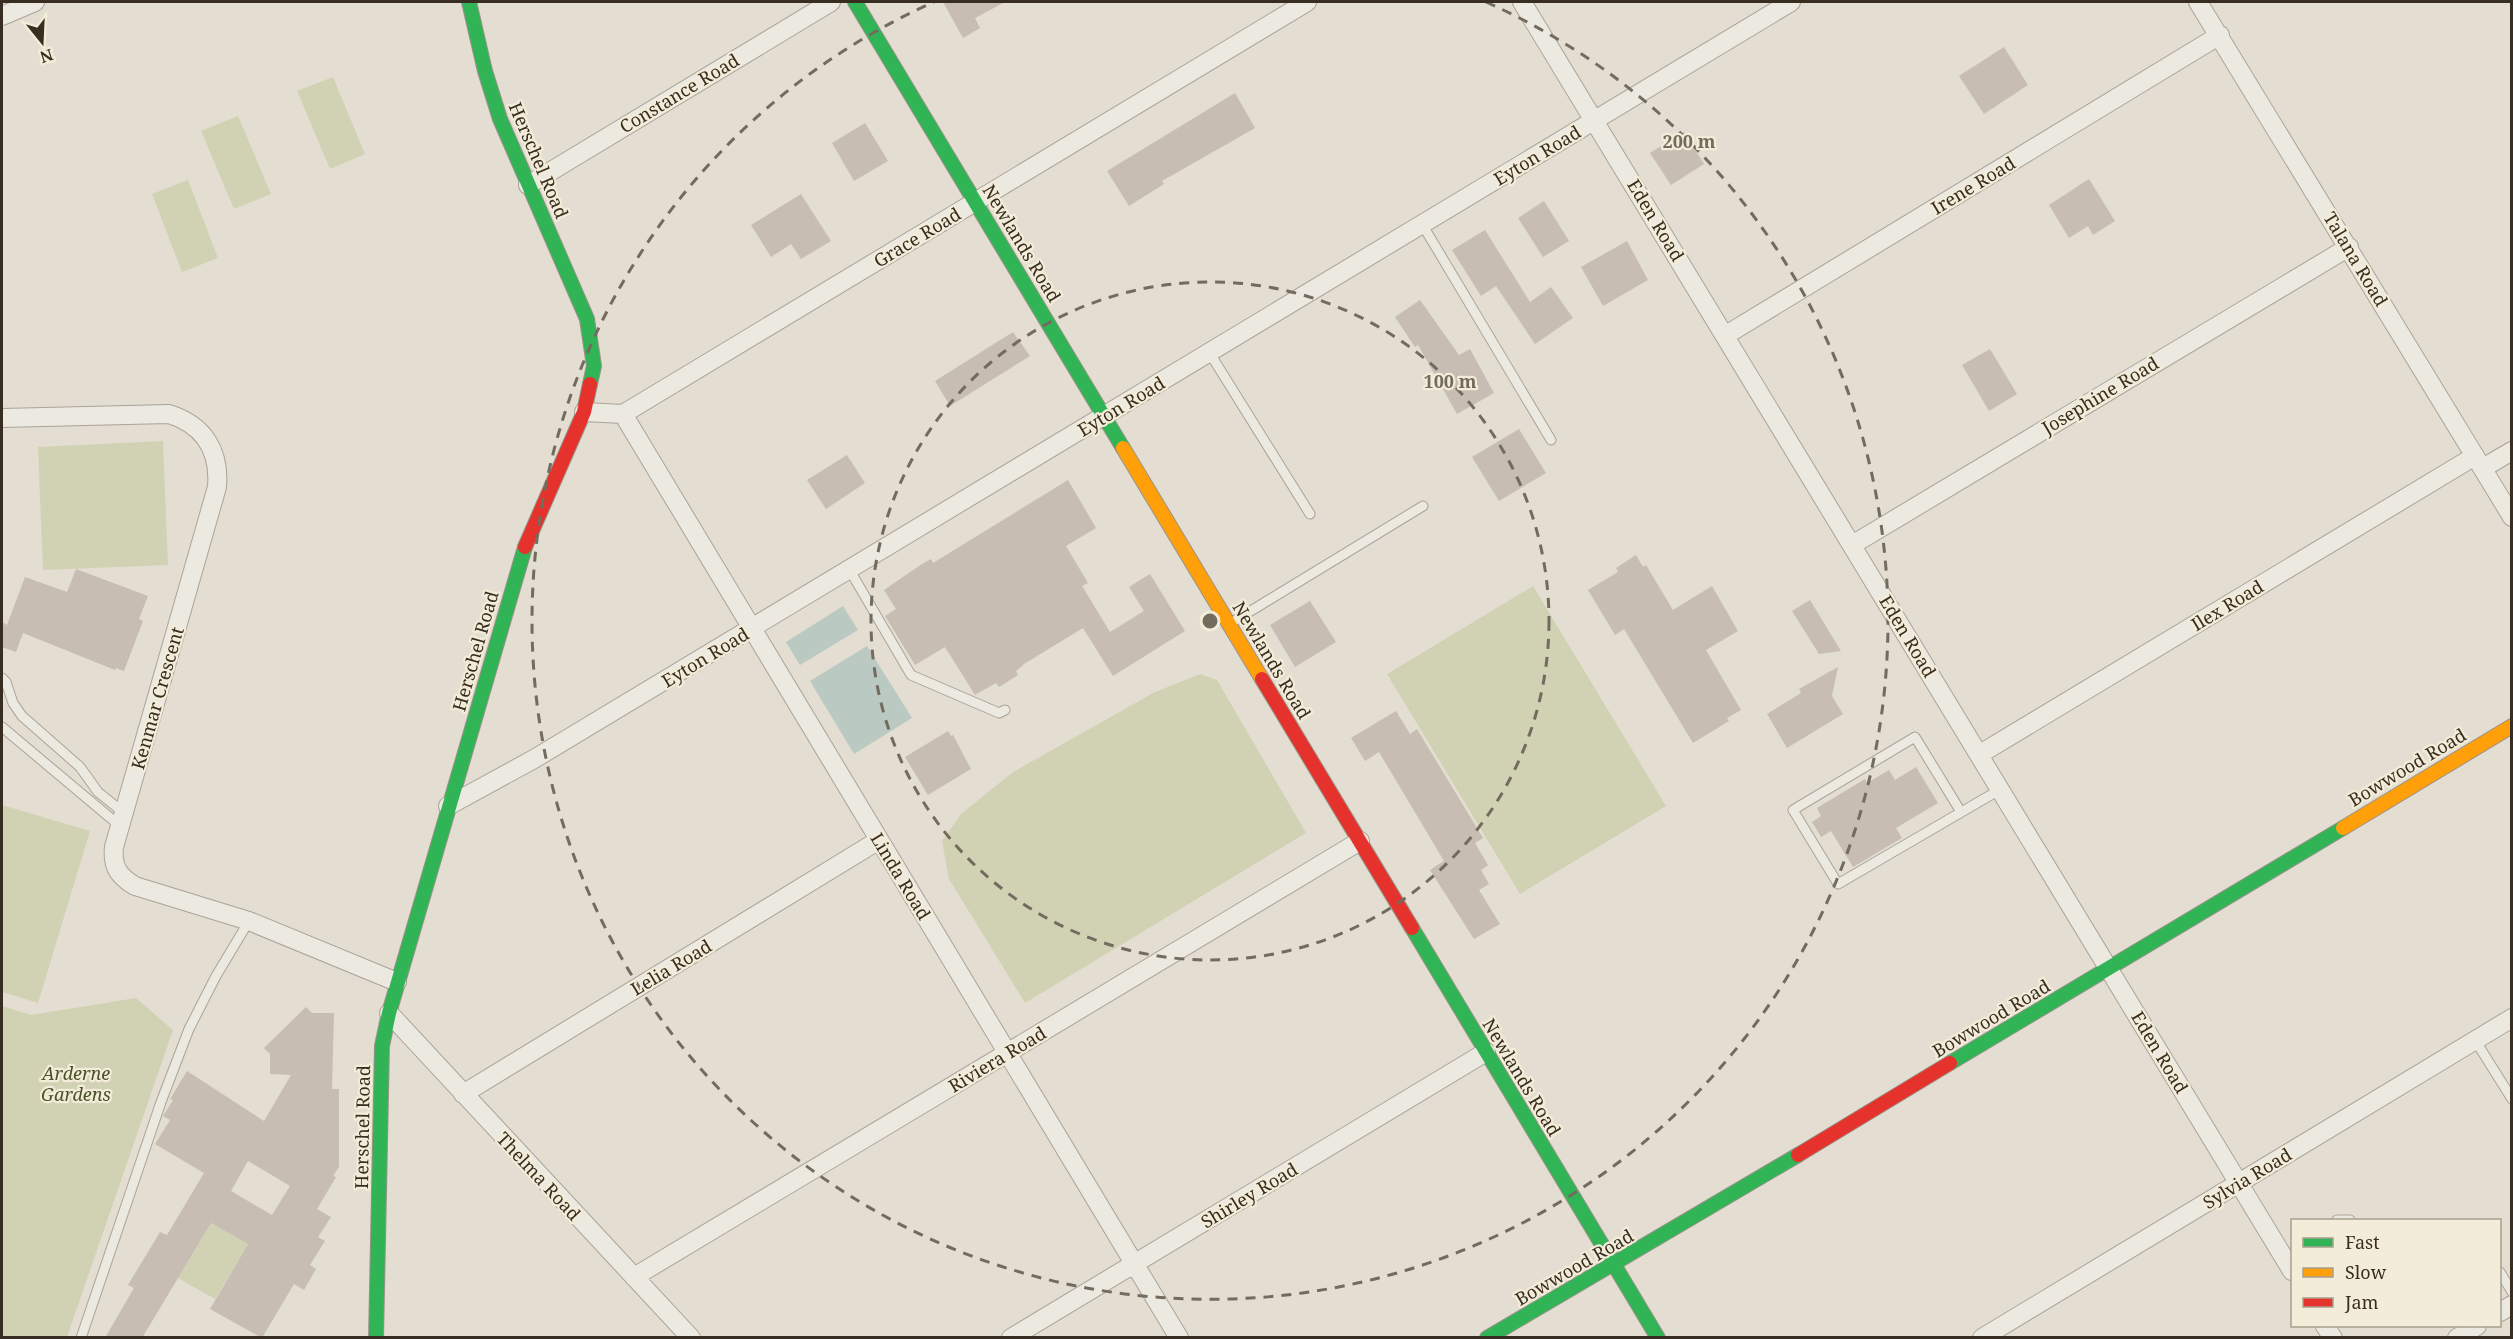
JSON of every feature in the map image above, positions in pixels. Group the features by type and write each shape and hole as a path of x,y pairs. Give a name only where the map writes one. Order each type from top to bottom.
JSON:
{"street":[{"path":"2,16 35,2"},
{"name":"Herschel Road","path":"376,1338 380,1091 382,1046 388,1013 524,551 584,412 594,366 587,319 500,119 485,71 469,2"},
{"name":"Constance Road","path":"528,185 831,2"},
{"name":"Newlands Road","path":"855,2 1658,1338"},
{"name":"Grace Road","path":"623,414 1307,2"},
{"name":"Eden Road","path":"1522,2 2239,1182 2287,1249 2291,1267"},
{"name":"Eyton Road","path":"448,806 534,759 1791,2"},
{"name":"Talana Road","path":"2198,2 2511,517"},
{"name":"Irene Road","path":"1726,335 2220,35"},
{"name":"Josephine Road","path":"1852,545 2349,247"},
{"path":"584,412 623,414"},
{"name":"Kenmar Crescent","path":"2,418 169,414 182,418 198,429 211,446 216,459 217,487 122,819 113,860 122,878 135,886 249,921 397,982"},
{"name":"Linda Road","path":"623,414 1179,1338"},
{"name":"Ilex Road","path":"1980,754 2479,462 2511,452"},
{"name":"Bowwood Road","path":"1487,1338 1615,1265 2511,726"},
{"name":"Lelia Road","path":"462,1094 879,840"},
{"name":"Riviera Road","path":"634,1277 1360,841"},
{"name":"Thelma Road","path":"388,1013 691,1338"},
{"name":"Sylvia Road","path":"1982,1338 2511,1018"},
{"name":"Shirley Road","path":"1011,1338 1486,1052"},
{"path":"2457,1338 2475,1327"}],"lane":[{"path":"1422,224 1551,440"},
{"path":"1209,352 1310,514"},
{"path":"1229,624 1424,506"},
{"path":"849,569 911,675 999,713 1005,710"},
{"path":"2,678 6,682 13,703 22,716 80,768 122,819"},
{"path":"2,727 122,819"},
{"path":"1961,812 1915,737 1793,810 1839,885 2001,789"},
{"path":"81,1338 161,1102 189,1029 216,976 249,921"},
{"path":"2475,1040 2511,1099"},
{"path":"2501,1275 2511,1292"}],"green space":[{"path":"333,77 365,154 330,169 297,91"},
{"path":"238,116 271,194 234,209 201,131"},
{"path":"188,180 218,258 182,272 152,194"},
{"path":"163,441 168,565 43,570 38,447"},
{"path":"1533,586 1666,806 1520,894 1387,674"},
{"path":"1200,674 1217,680 1306,833 1025,1003 949,879 942,841 961,814 1013,772 1155,692"},
{"path":"2,805 90,831 38,1003 2,992"},
{"name":"Arderne Gardens","path":"136,998 173,1030 67,1337 2,1337 2,1006 31,1015"},
{"path":"211,1223 248,1244 215,1299 178,1278"}],"shaded area":[{"path":"843,606 858,630 800,665 786,642"},
{"path":"867,646 912,718 854,754 810,681"}],"building":[{"path":"943,2 1005,2 975,18 980,28 963,38"},
{"path":"2004,47 2028,85 1984,114 1959,76"},
{"path":"1235,93 1255,128 1162,181 1164,184 1129,206 1107,171"},
{"path":"865,123 888,161 854,181 832,143"},
{"path":"1684,132 1704,164 1671,185 1650,153"},
{"path":"2089,179 2115,221 2093,235 2088,226 2069,238 2049,205"},
{"path":"801,194 831,241 801,259 791,244 771,257 751,225"},
{"path":"1544,201 1569,241 1543,257 1518,218"},
{"path":"1485,230 1530,302 1551,287 1573,318 1535,344 1496,286 1481,296 1452,250"},
{"path":"1627,241 1648,280 1603,306 1581,267"},
{"path":"1420,300 1459,355 1470,349 1494,393 1457,414 1418,345 1415,347 1395,317"},
{"path":"1013,332 1030,356 950,406 935,381"},
{"path":"1990,349 2017,394 1989,411 1962,365"},
{"path":"1519,429 1546,473 1499,501 1472,457"},
{"path":"847,455 865,483 826,509 807,480"},
{"path":"1068,480 1096,528 1066,546 1088,583 1082,586 1110,632 1144,611 1129,587 1150,574 1185,631 1113,676 1083,628 1024,664 1016,671 1018,675 999,687 996,683 975,695 945,647 915,665 885,616 896,609 884,590 922,564 931,559 933,563"},
{"path":"1636,555 1643,567 1646,565 1673,610 1712,586 1738,631 1706,650 1741,710 1727,718 1729,721 1693,743 1624,629 1615,635 1588,590 1618,572 1616,568"},
{"path":"76,569 148,596 139,619 143,621 124,671 116,668 115,670 23,633 16,652 2,647 2,622 7,625 25,577 67,592"},
{"path":"1810,600 1841,651 1819,654 1792,611"},
{"path":"1310,601 1336,642 1295,667 1270,625"},
{"path":"1838,667 1832,696 1843,714 1787,748 1767,714 1801,693 1799,689"},
{"path":"1396,711 1410,734 1417,729 1483,838 1475,843 1488,865 1481,870 1489,884 1479,890 1500,924 1474,939 1430,870 1444,861 1379,752 1365,761 1351,738"},
{"path":"948,731 951,736 953,735 971,769 928,795 905,757"},
{"path":"1916,767 1938,803 1896,828 1902,838 1853,867 1831,831 1821,837 1812,822 1821,816 1817,808 1865,779 1867,783 1889,770 1895,780"},
{"path":"306,1007 312,1013 334,1013 332,1089 339,1089 339,1167 333,1176 336,1177 317,1209 331,1217 318,1237 325,1241 310,1265 316,1269 304,1290 294,1284 262,1338 210,1309 248,1244 211,1223 142,1338 105,1338 134,1288 128,1285 160,1232 167,1235 204,1173 155,1144 170,1120 163,1116 173,1100 170,1099 187,1071 264,1121 291,1075 270,1074 270,1054 264,1048","holes":["248,1161 290,1186 272,1215 231,1191"]}],"traffic: fast":[{"path":"469,2 485,71 500,119 587,319 594,366 590,384"},
{"path":"855,2 1123,448"},
{"path":"376,1338 382,1046 389,1013 525,547"},
{"path":"1950,1063 2343,828"},
{"path":"1412,928 1658,1338"},
{"path":"1487,1338 1798,1155"}],"traffic: slow":[{"path":"1123,448 1262,679"},
{"path":"2343,828 2512,726"}],"traffic: jam":[{"path":"525,547 584,412 590,384"},
{"path":"1262,679 1412,928"},
{"path":"1798,1155 1950,1063"}]}
